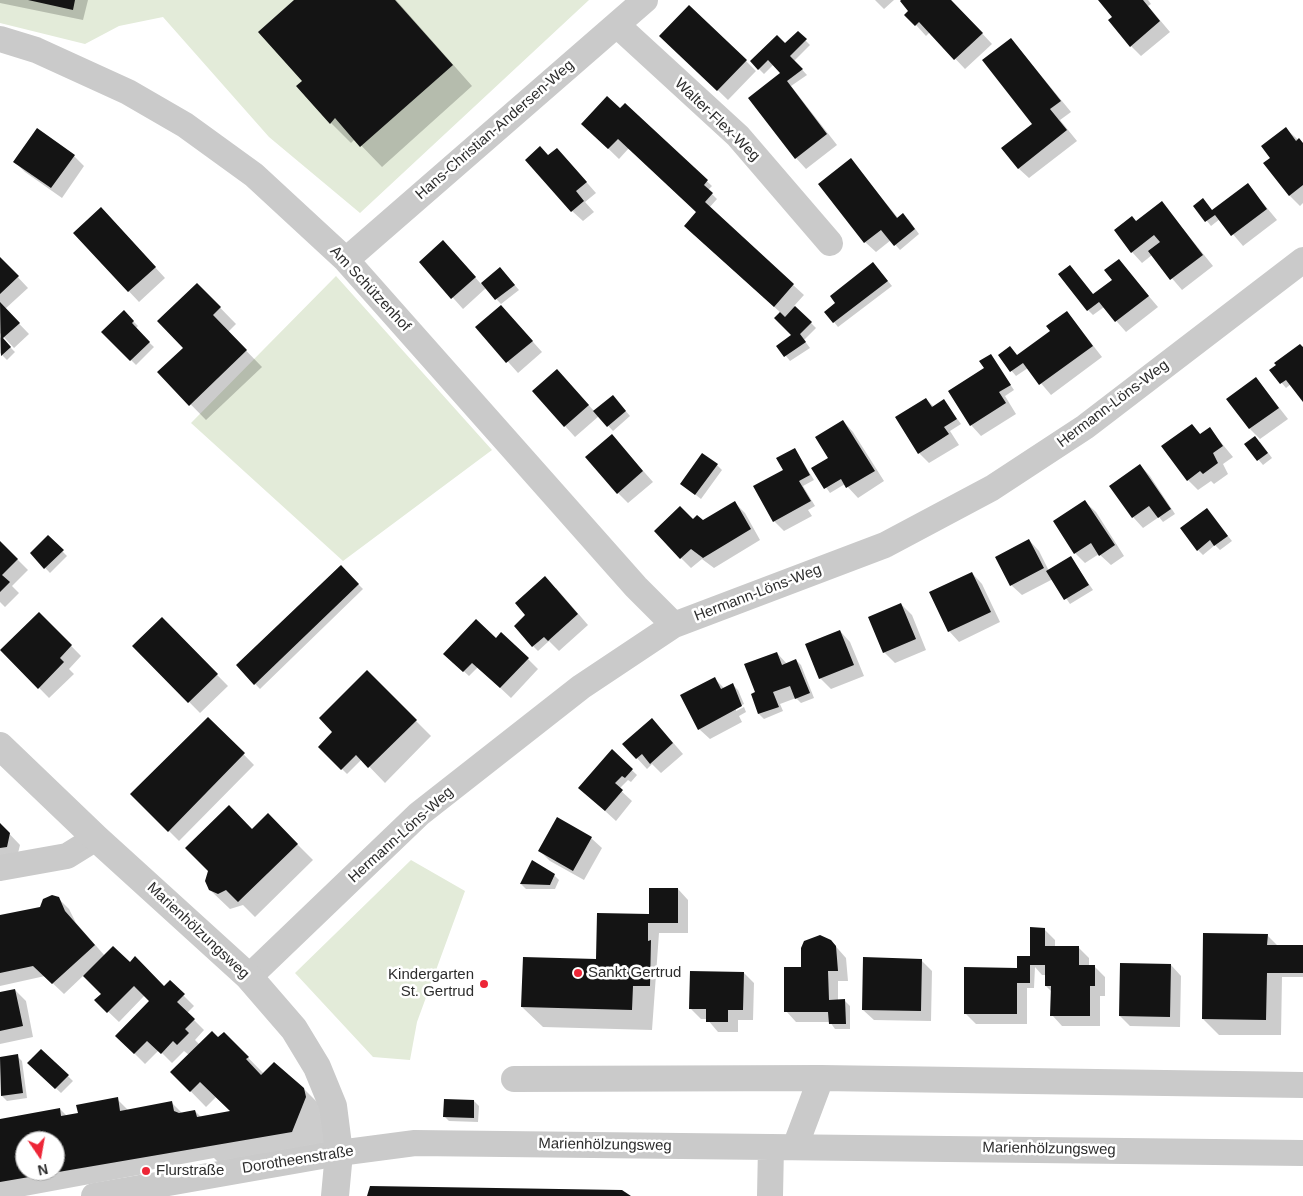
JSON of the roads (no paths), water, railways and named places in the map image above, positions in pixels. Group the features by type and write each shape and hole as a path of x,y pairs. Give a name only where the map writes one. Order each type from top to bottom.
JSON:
{"street":[{"name":"Hans-Christian-Andersen-Weg","path":"346,260 645,0"},
{"name":"Walter-Flex-Weg","path":"617,25 738,136 830,244"},
{"name":"Am Schützenhof","path":"0,39 36,50 128,92 185,125 254,175 346,260 636,587 674,625"},
{"name":"Hermann-Löns-Weg","path":"249,977 419,814 581,687 674,625 885,545 992,488 1085,427 1303,260"},
{"name":"Marienhölzungsweg","path":"0,746 96,838 249,977 294,1029 317,1067 333,1106 339,1153"},
{"path":"0,868 67,856 96,838"},
{"path":"770,1196 783,1147 821,1078"},
{"path":"514,1079 821,1078 1303,1085"},
{"name":"Marienhölzungsweg","path":"415,1143 1303,1153"},
{"name":"Dorotheenstraße","path":"94,1196 339,1153 415,1143"},
{"path":"335,1196 339,1153"}],"place":[{"name":"Sankt Gertrud","path":"578,973"},
{"name":"Kindergarten St. Gertrud","path":"484,984"},
{"name":"Flurstraße","path":"146,1171"}]}
